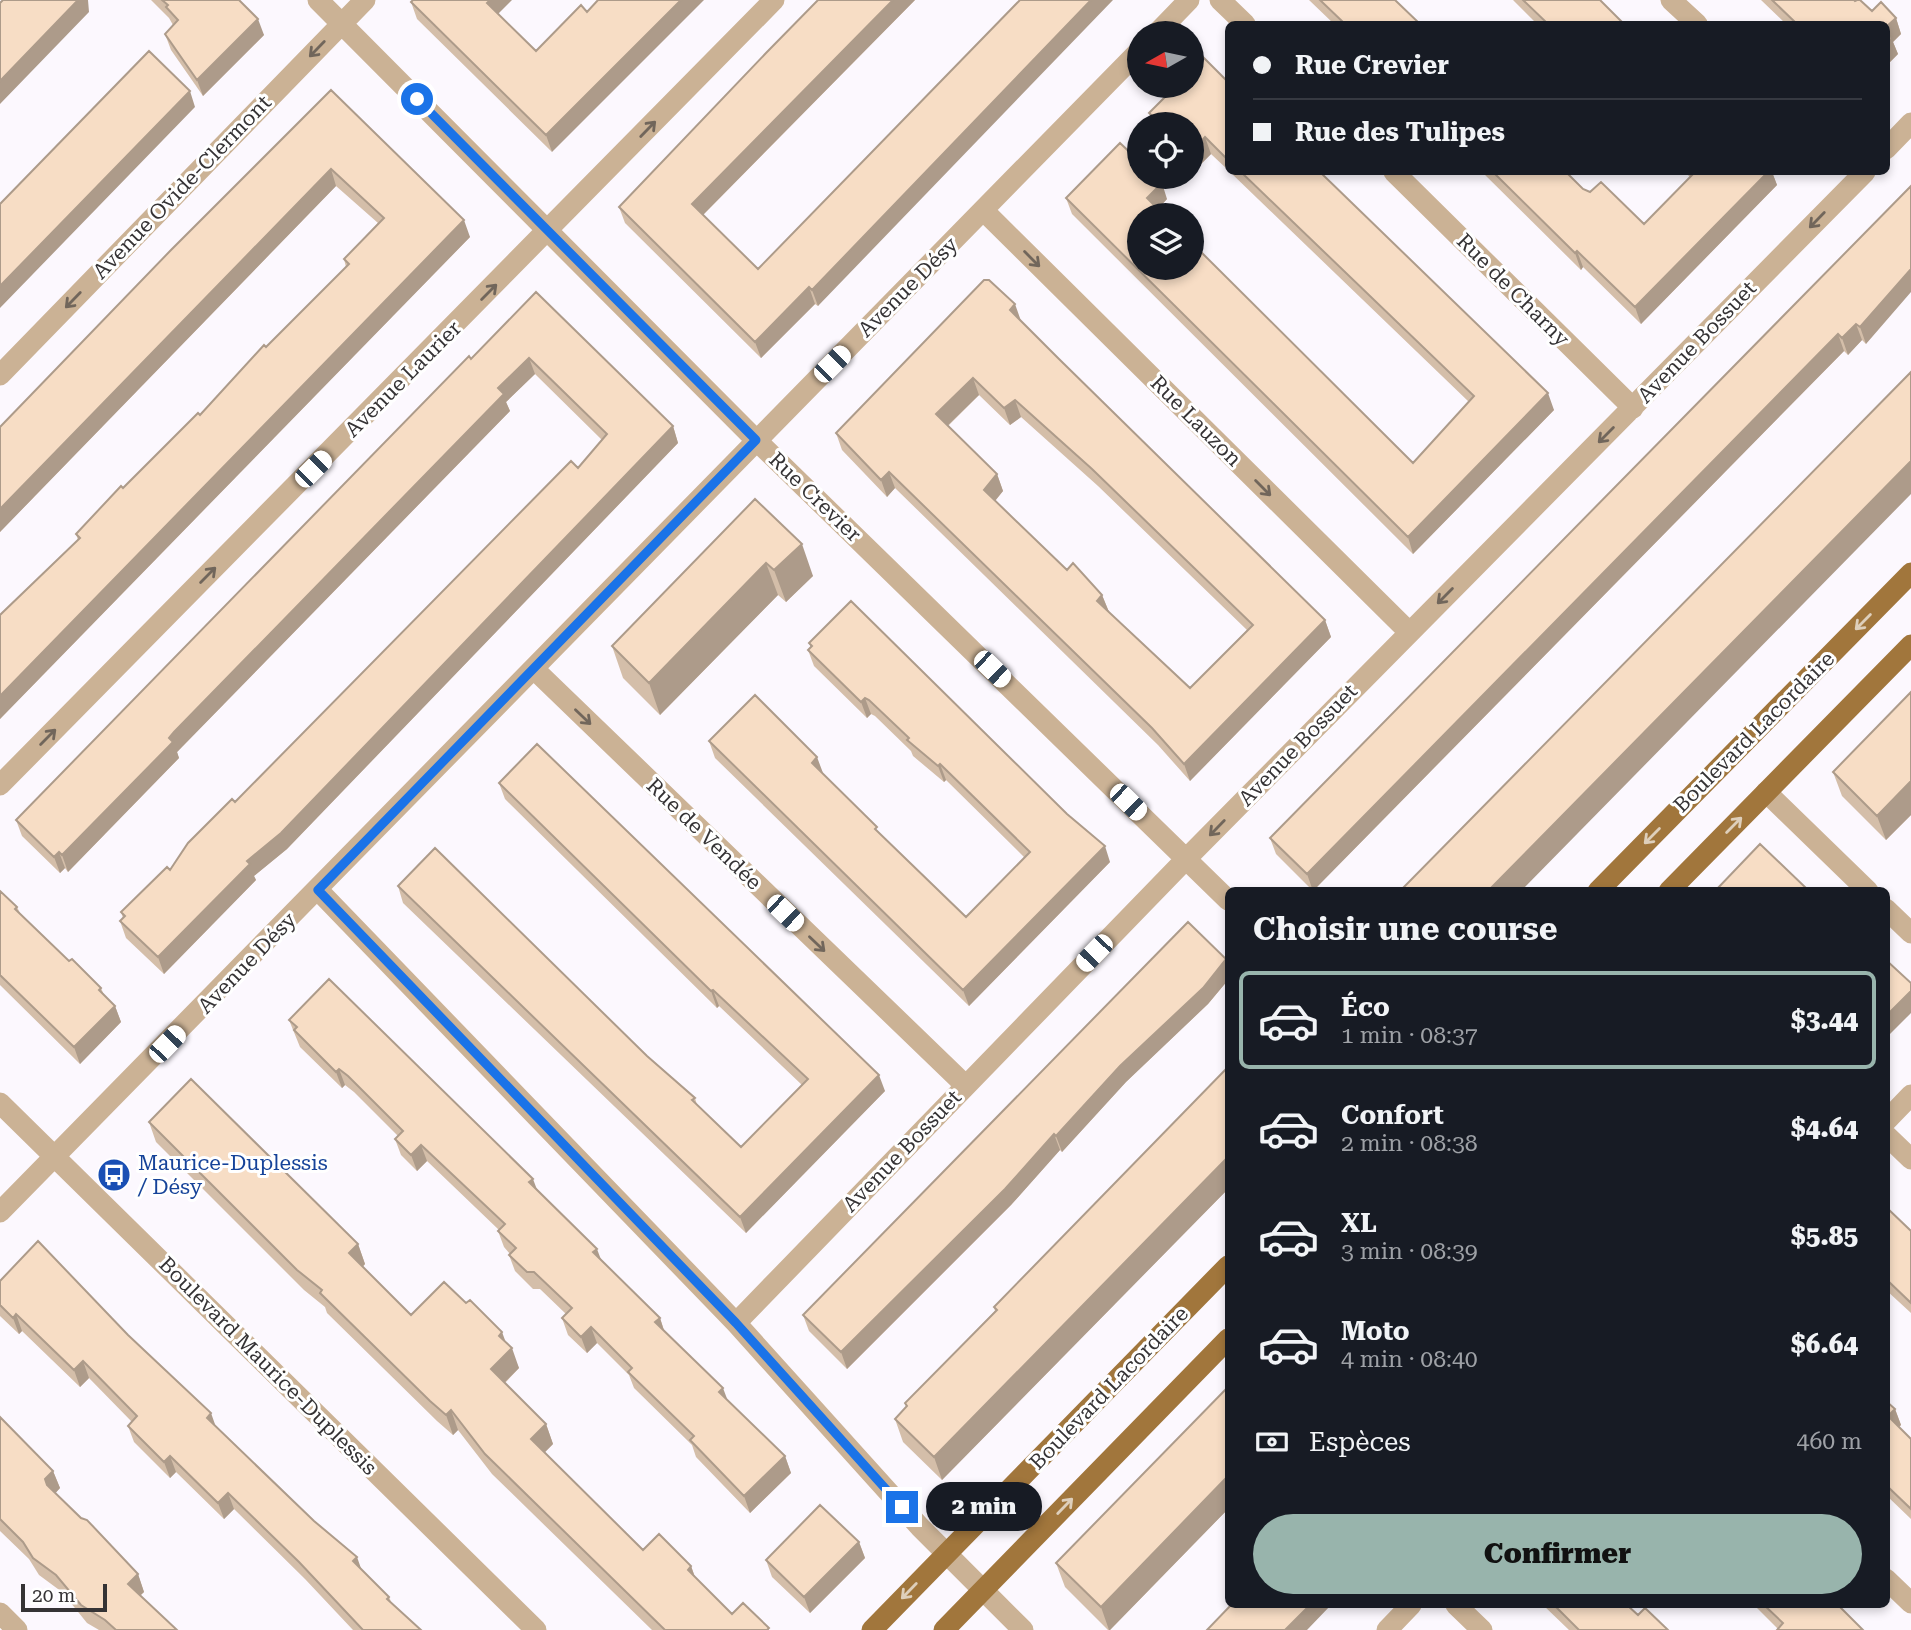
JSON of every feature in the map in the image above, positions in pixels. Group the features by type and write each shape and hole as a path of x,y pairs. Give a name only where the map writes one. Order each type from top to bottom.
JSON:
{"main road":[{"name":"Boulevard Lacordaire","path":"1602,887 1911,573"},
{"path":"1673,887 1911,645"},
{"name":"Boulevard Lacordaire","path":"872,1630 1225,1269"},
{"path":"944,1630 1225,1342"}],"street":[{"name":"Rue Crevier","path":"318,0 756,440 1225,897"},
{"name":"Avenue Ovide-Clermont","path":"0,375 365,0"},
{"name":"Avenue Laurier","path":"0,785 774,0"},
{"path":"1169,21 1189,0"},
{"path":"1220,0 1242,21"},
{"path":"1671,0 1694,21"},
{"name":"Avenue Désy","path":"0,1212 1127,63"},
{"path":"1890,145 1911,123"},
{"name":"Rue de Charny","path":"1397,175 1633,408"},
{"name":"Avenue Bossuet","path":"736,1323 1186,859 1633,408 1857,175"},
{"name":"Rue Lauzon","path":"984,211 1409,632"},
{"name":"Rue de Vendée","path":"534,669 965,1086"},
{"path":"1766,792 1864,887"},
{"path":"318,890 736,1323 947,1553 1023,1630"},
{"path":"1890,913 1911,933"},
{"path":"1890,1117 1911,1095"},
{"name":"Boulevard Maurice-Duplessis","path":"0,1103 536,1630"},
{"path":"1890,1139 1911,1158"},
{"path":"1890,1583 1911,1603"},
{"path":"1387,1630 1408,1608"},
{"path":"1459,1608 1482,1630"},
{"path":"0,1613 17,1630"}],"building":[{"path":"3,0 78,0 0,81 0,3"},
{"path":"162,0 239,0 258,19 197,80 165,34 178,20"},
{"path":"490,0 487,3 536,51 581,5 587,12 598,0 681,0 546,135 411,2"},
{"path":"818,0 893,0 692,204 758,269 1020,0 1091,0 812,290 809,287 755,342 619,207"},
{"path":"1320,0 1395,0 1417,21 1342,21"},
{"path":"1523,0 1600,0 1621,21 1545,21"},
{"path":"1772,0 1860,0 1872,11 1881,2 1896,18 1890,23 1890,21 1794,21"},
{"path":"149,51 190,91 0,286 0,204"},
{"path":"1204,58 1225,79 1225,157 1204,138 1204,112 1150,112 1164,98 1204,98"},
{"path":"331,90 464,220 0,696 0,615 80,538 76,534 121,486 123,488 198,413 200,415 264,345 266,347 349,264 344,259 384,218 331,169 0,509 0,427"},
{"path":"1120,143 1127,150 1127,189 1156,189 1147,198 1152,203 1127,203 1127,258 1066,198"},
{"path":"1244,175 1323,175 1548,393 1408,537 1149,280 1204,280 1204,255 1413,463 1474,396"},
{"path":"1496,175 1569,175 1590,192 1601,182 1644,224 1692,175 1765,175 1635,307 1577,251 1575,253"},
{"path":"1911,186 1911,269 1860,327 1856,324 1842,338 1838,334 1307,874 1270,838"},
{"path":"984,280 989,280 1015,304 1010,310 1325,620 1184,764 1152,728 889,472 881,480 836,433","holes":["973,378 1004,408 1015,400 1092,469 1253,625 1190,688 1097,601 1102,595 1073,563 1067,570 984,490 997,474 936,414"]},
{"path":"536,292 673,426 281,833 247,861 250,864 158,957 120,921 125,916 121,912 167,867 170,870 188,843 232,799 235,802 571,461 578,468 607,434 529,358 498,388 504,394 174,732 169,738 173,742 62,855 59,852 54,857 16,820 469,356 471,359"},
{"path":"1911,372 1911,461 1492,887 1404,887"},
{"path":"755,499 802,544 774,570 766,563 649,683 612,646"},
{"path":"851,601 1067,814 1105,846 963,990 709,741 755,695 817,757 812,763 877,827 875,829 966,917 1030,852 940,764 938,766 907,740 909,738 869,700 865,698 861,702 808,650 812,646 809,643"},
{"path":"1911,692 1911,781 1877,816 1833,772"},
{"path":"537,744 879,1075 740,1217 398,886 435,848 647,1056 695,1098 692,1100 741,1147 808,1079 711,991 499,783"},
{"path":"1760,844 1805,887 1719,887"},
{"path":"0,891 69,961 72,959 101,988 99,990 115,1006 74,1047 0,975"},
{"path":"1188,922 1225,958 1203,988 1120,1066 1005,1189 841,1352 803,1315"},
{"path":"1890,964 1911,983 1911,991 1890,1012"},
{"path":"329,979 533,1179 529,1182 597,1249 593,1252 660,1318 655,1322 723,1388 719,1392 785,1456 744,1496 690,1440 694,1436 628,1372 632,1368 591,1327 581,1337 562,1318 572,1308 534,1272 527,1272 509,1255 516,1248 498,1231 505,1224 421,1145 411,1155 395,1139 403,1131 348,1076 339,1069 336,1072 294,1030 297,1027 289,1020"},
{"path":"1225,1070 1225,1160 934,1457 895,1419 907,1406 905,1403 997,1310 994,1307"},
{"path":"191,1079 358,1244 349,1253 411,1315 444,1282 466,1303 470,1300 502,1332 499,1336 512,1348 491,1369 546,1424 531,1439 643,1550 659,1534 691,1566 688,1570 732,1614 743,1603 769,1628 665,1630 485,1454 451,1410 446,1415 430,1401 320,1293 322,1290 297,1270 149,1122"},
{"path":"1890,1211 1911,1231 1911,1303 1890,1283"},
{"path":"38,1241 128,1335 211,1413 207,1418 314,1521 357,1557 353,1561 389,1597 387,1599 421,1630 363,1630 299,1562 228,1493 218,1503 170,1456 164,1462 128,1426 137,1416 83,1361 74,1370 16,1314 13,1318 0,1305 0,1281"},
{"path":"1225,1390 1225,1479 1101,1607 1056,1563"},
{"path":"0,1417 53,1471 45,1479 47,1485 81,1518 87,1520 138,1574 128,1584 177,1630 116,1630 81,1605 56,1575 33,1558 23,1542 0,1519"},
{"path":"1890,1418 1911,1439 1911,1509 1890,1489"},
{"path":"820,1505 859,1542 804,1597 766,1560"},
{"path":"1228,1608 1307,1608 1285,1630 1207,1630"},
{"path":"1557,1608 1630,1608 1638,1615 1645,1608 1668,1630 1579,1630"},
{"path":"1767,1608 1841,1608 1863,1630 1777,1630 1783,1623"}],"place":[{"name":"Maurice-Duplessis / Désy","path":"114,1175"}],"route":[{"path":"417,99 756,440 318,890 736,1323 902,1507"}]}
